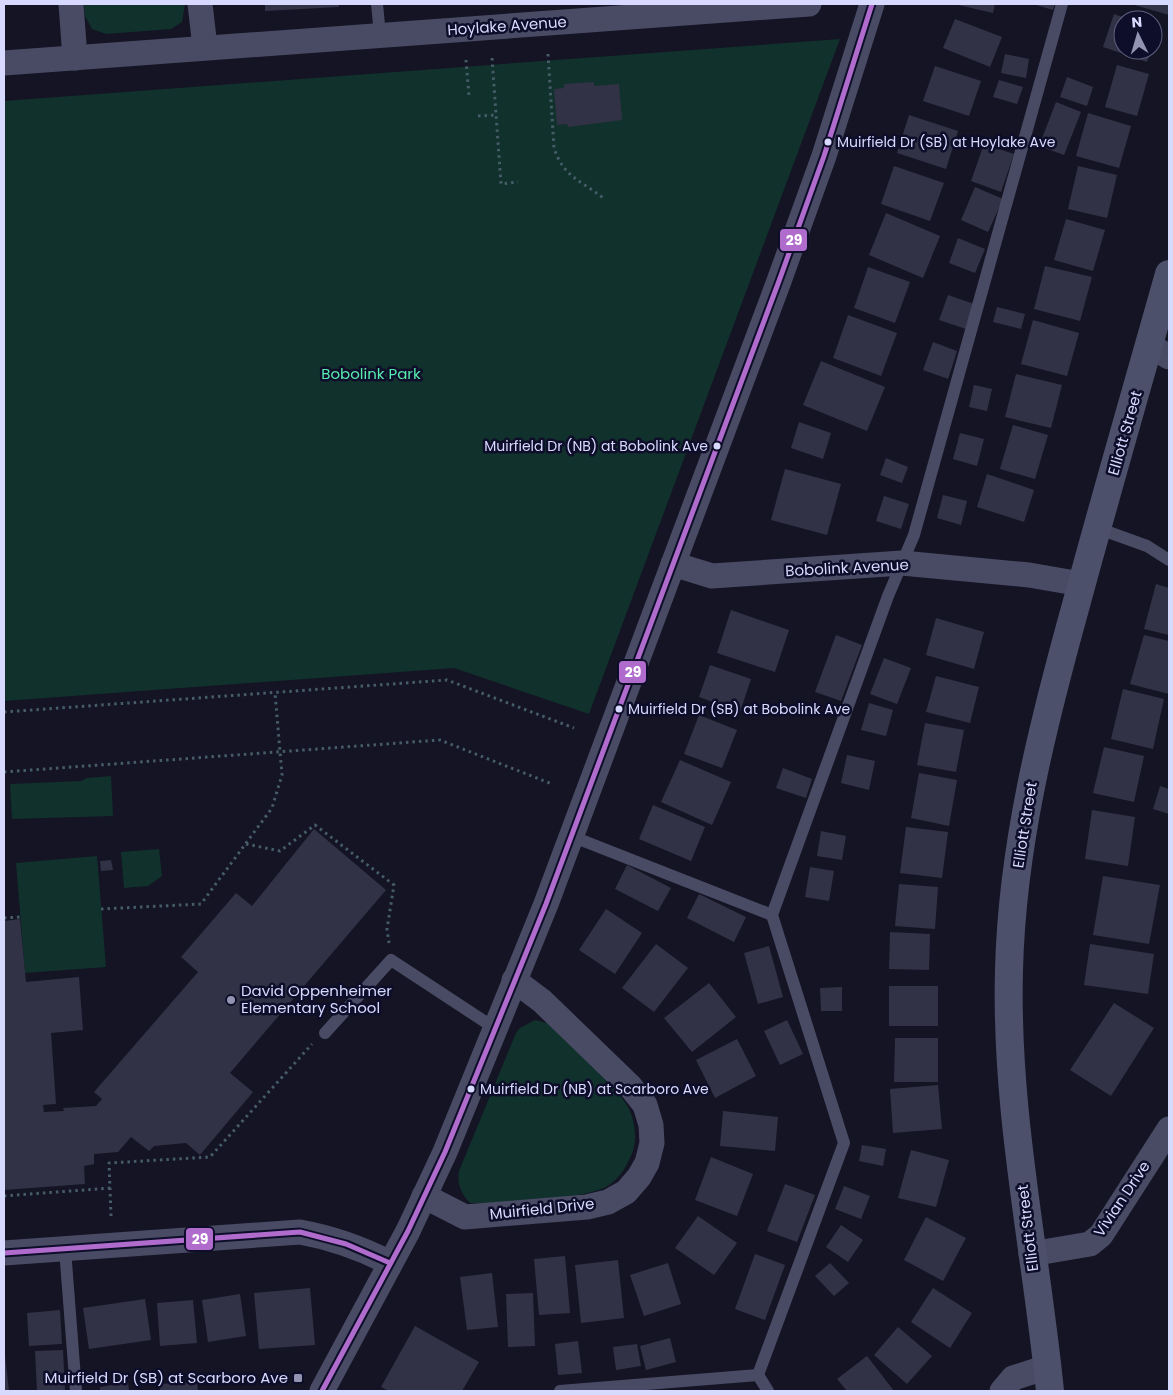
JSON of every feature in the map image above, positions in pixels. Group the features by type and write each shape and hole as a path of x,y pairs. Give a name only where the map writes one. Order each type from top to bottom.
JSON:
{"street":[{"path":"71,4 75,58"},
{"path":"200,4 205,47"},
{"name":"Hoylake Avenue","path":"4,63 380,35 575,12 809,4"},
{"path":"322,1391 424,1196 445,1152 496,1030 571,836 824,156 872,4"},
{"name":"Elliott Street","path":"1049,1379 1031,1254 1010,1062 1009,968 1013,899 1028,796 1051,696 1097,528 1159,351 1169,274"},
{"name":"Bobolink Avenue","path":"673,564 712,576 902,563 1029,575 1081,584"},
{"name":"Muirfield Drive","path":"424,1196 465,1217 587,1207 608,1202 626,1192 639,1177 647,1163 652,1142 651,1125 644,1105 630,1086 542,1001 514,980"},
{"name":"Vivian Drive","path":"1031,1254 1090,1244 1101,1235 1169,1129"},
{"path":"4,1253 300,1232 330,1237 365,1250 390,1263"},
{"path":"1002,1391 1014,1378 1049,1379"}],"lane":[{"path":"377,4 380,35"},
{"path":"758,1375 844,1142 772,915 917,525 1062,4"},
{"path":"1097,528 1147,546 1169,560"},
{"path":"571,836 772,915"},
{"path":"325,1033 391,960 496,1030"},
{"path":"65,1249 76,1391"},
{"path":"560,1391 758,1375"},
{"path":"758,1375 768,1391"}],"path":[{"path":"548,54 554,148 558,158 571,177 603,198"},
{"path":"492,58 501,184 518,182"},
{"path":"466,60 469,96"},
{"path":"478,116 497,115"},
{"path":"4,712 447,680 574,728"},
{"path":"101,909 200,904 272,808 282,775 275,693"},
{"path":"4,772 440,740 552,784"},
{"path":"246,844 280,852 315,825 394,885 386,930 391,960"},
{"path":"4,918 20,917"},
{"path":"111,1216 109,1162 210,1156 325,1033"},
{"path":"4,1196 110,1188"}],"green space":[{"path":"84,4 185,4 182,22 171,29 106,34 92,29 85,16"},
{"name":"Bobolink Park","path":"840,39 589,714 454,668 4,701 4,101"},
{"path":"111,776 113,816 12,819 10,784 81,781 87,778"},
{"path":"159,849 162,876 148,886 124,888 121,852"},
{"path":"97,856 106,967 25,973 16,863"},
{"path":"535,1020 550,1024 603,1076 621,1097 628,1107 634,1123 635,1140 633,1151 626,1167 619,1176 606,1187 594,1191 540,1200 470,1203 460,1188 459,1171 516,1033 520,1028"}],"building":[{"path":"265,4 339,4 339,7 265,11"},
{"path":"954,4 995,4 993,13"},
{"path":"1033,4 1055,4 1053,10"},
{"path":"1131,4 1169,4 1169,15 1163,13 1163,10 1152,10"},
{"path":"1113,17 1113,50 1103,47"},
{"path":"955,19 1002,37 990,67 943,48"},
{"path":"1005,54 1029,59 1026,78 1001,73"},
{"path":"1117,65 1149,74 1137,116 1105,107"},
{"path":"935,66 981,81 969,116 923,101"},
{"path":"1067,77 1093,87 1087,106 1060,97"},
{"path":"999,80 1023,87 1017,104 993,97"},
{"path":"594,82 594,86 619,84 622,120 568,127 567,124 557,125 554,89 564,88 564,84"},
{"path":"1056,102 1081,112 1064,155 1039,146"},
{"path":"1088,113 1131,126 1119,168 1076,156"},
{"path":"909,115 958,131 946,169 897,153"},
{"path":"984,144 1014,154 1001,192 971,181"},
{"path":"894,166 944,183 930,221 881,204"},
{"path":"1078,166 1117,175 1107,218 1068,209"},
{"path":"975,187 1003,199 988,232 961,220"},
{"path":"886,213 940,236 923,278 869,255"},
{"path":"1066,219 1105,230 1093,271 1054,260"},
{"path":"958,238 985,249 975,273 949,263"},
{"path":"1045,266 1092,277 1080,321 1034,309"},
{"path":"868,267 910,282 895,323 854,308"},
{"path":"948,295 974,304 966,329 939,320"},
{"path":"997,307 1025,314 1021,329 993,322"},
{"path":"848,315 897,333 881,376 833,358"},
{"path":"1033,320 1079,333 1067,376 1021,364"},
{"path":"933,342 957,351 948,379 923,370"},
{"path":"821,361 885,387 867,431 803,405"},
{"path":"1016,374 1062,385 1051,428 1005,417"},
{"path":"974,385 992,389 987,411 969,407"},
{"path":"799,422 831,433 823,459 791,448"},
{"path":"1013,425 1048,435 1035,479 1000,469"},
{"path":"960,433 984,439 977,466 953,459"},
{"path":"886,458 908,467 902,483 880,475"},
{"path":"785,469 841,484 827,535 771,520"},
{"path":"987,474 1034,490 1024,522 977,507"},
{"path":"943,495 967,501 961,525 937,518"},
{"path":"884,496 909,504 901,529 876,521"},
{"path":"1156,584 1169,588 1169,635 1144,629"},
{"path":"731,610 789,630 775,672 717,653"},
{"path":"936,618 984,632 974,669 926,655"},
{"path":"836,635 862,645 841,701 815,692"},
{"path":"1144,635 1169,641 1169,694 1130,684"},
{"path":"884,658 911,668 897,704 870,694"},
{"path":"710,665 751,679 740,712 699,697"},
{"path":"936,676 979,687 970,723 926,712"},
{"path":"1123,689 1164,699 1153,749 1111,739"},
{"path":"869,703 893,710 886,736 861,730"},
{"path":"699,715 737,730 722,768 684,754"},
{"path":"925,723 964,730 956,772 917,765"},
{"path":"1104,747 1144,756 1134,802 1093,793"},
{"path":"847,755 875,761 869,790 841,783"},
{"path":"680,760 731,782 712,825 661,802"},
{"path":"783,768 812,779 806,798 776,788"},
{"path":"919,773 957,780 949,826 911,818"},
{"path":"1160,786 1169,789 1169,814 1153,809"},
{"path":"653,805 705,827 691,861 639,839"},
{"path":"1092,810 1135,817 1128,866 1085,859"},
{"path":"906,827 948,832 942,878 900,873"},
{"path":"314,829 386,890 230,1073 253,1092 200,1155 186,1143 154,1146 149,1151 131,1137 118,1152 94,1154 94,1164 84,1166 85,1184 4,1190 4,921 20,919 26,982 79,977 83,1030 51,1033 56,1104 43,1105 44,1112 64,1111 63,1108 96,1106 102,1099 94,1092 198,972 181,957 236,893 252,906"},
{"path":"821,831 846,836 842,860 817,856"},
{"path":"111,860 113,870 101,871 100,861"},
{"path":"627,865 671,888 658,911 615,889"},
{"path":"810,867 834,871 829,901 805,897"},
{"path":"1103,876 1160,885 1149,944 1093,935"},
{"path":"899,884 938,887 935,929 895,926"},
{"path":"699,894 746,917 734,942 687,918"},
{"path":"606,909 642,933 615,974 579,950"},
{"path":"890,932 930,934 929,970 889,969"},
{"path":"656,944 688,968 654,1012 622,988"},
{"path":"1090,944 1154,954 1148,994 1084,985"},
{"path":"769,946 783,997 758,1004 744,953"},
{"path":"709,983 736,1017 692,1052 664,1018"},
{"path":"889,986 938,986 938,1026 889,1026"},
{"path":"842,987 842,1011 821,1011 820,988"},
{"path":"1114,1003 1154,1028 1111,1096 1070,1070"},
{"path":"787,1020 803,1054 780,1065 764,1031"},
{"path":"895,1038 938,1038 938,1082 894,1082"},
{"path":"737,1039 756,1076 715,1098 696,1060"},
{"path":"938,1085 942,1129 893,1133 890,1089"},
{"path":"723,1111 778,1117 775,1151 720,1146"},
{"path":"862,1145 886,1149 883,1166 859,1161"},
{"path":"911,1150 949,1160 936,1207 898,1198"},
{"path":"711,1157 753,1174 737,1216 695,1200"},
{"path":"785,1184 815,1195 797,1242 767,1231"},
{"path":"844,1186 870,1196 861,1219 835,1209"},
{"path":"698,1216 737,1243 714,1275 675,1248"},
{"path":"926,1217 966,1238 943,1281 904,1260"},
{"path":"841,1225 863,1240 848,1262 826,1247"},
{"path":"755,1254 785,1265 765,1320 735,1309"},
{"path":"565,1256 570,1313 539,1315 534,1259"},
{"path":"618,1260 624,1318 581,1323 575,1265"},
{"path":"668,1263 681,1304 644,1316 630,1275"},
{"path":"830,1263 849,1283 834,1296 815,1276"},
{"path":"492,1273 498,1327 467,1330 460,1277"},
{"path":"310,1288 315,1345 259,1349 254,1293"},
{"path":"933,1288 972,1313 950,1348 911,1322"},
{"path":"533,1293 535,1346 508,1347 506,1294"},
{"path":"240,1294 246,1336 208,1342 202,1300"},
{"path":"145,1299 151,1340 89,1349 83,1308"},
{"path":"193,1300 197,1343 160,1346 157,1303"},
{"path":"60,1310 62,1344 29,1346 27,1313"},
{"path":"415,1326 479,1362 462,1391 389,1391 381,1387"},
{"path":"898,1327 932,1356 907,1384 874,1355"},
{"path":"670,1338 676,1362 646,1370 640,1346"},
{"path":"578,1341 582,1373 558,1375 555,1344"},
{"path":"637,1344 641,1366 616,1370 613,1347"},
{"path":"63,1350 65,1391 37,1391 35,1351"},
{"path":"5,1355 9,1391 4,1391"},
{"path":"867,1356 894,1391 847,1391 837,1379"},
{"path":"128,1382 129,1391 100,1391 100,1387"},
{"path":"197,1382 198,1391 160,1391 160,1384"}],"transit line":[{"name":"29","path":"322,1391 408,1231 445,1152 546,904 779,281 824,156 872,4"},
{"name":"29","path":"4,1253 300,1232 346,1244 390,1263"}],"place":[{"name":"Muirfield Dr (SB) at Hoylake Ave","path":"828,142"},
{"name":"Muirfield Dr (NB) at Bobolink Ave","path":"717,446"},
{"name":"Muirfield Dr (SB) at Bobolink Ave","path":"619,709"},
{"name":"David Oppenheimer Elementary School","path":"231,1000"},
{"name":"Muirfield Dr (NB) at Scarboro Ave","path":"471,1089"},
{"name":"Muirfield Dr (SB) at Scarboro Ave","path":"298,1378"}]}
